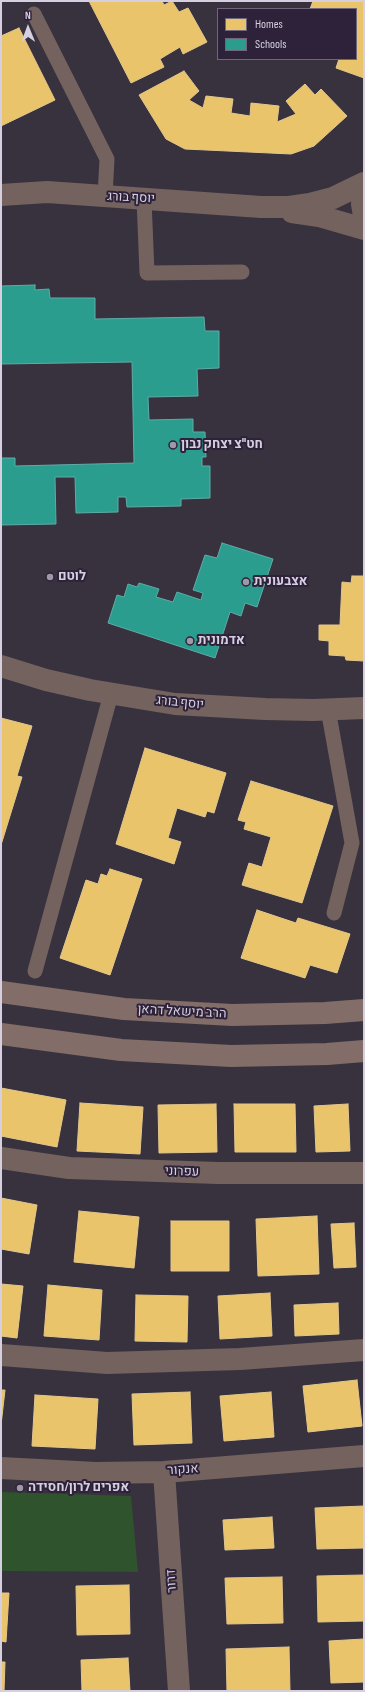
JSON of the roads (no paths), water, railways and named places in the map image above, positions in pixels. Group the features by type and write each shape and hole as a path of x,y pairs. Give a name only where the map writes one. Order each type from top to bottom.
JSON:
{"street":[{"name":"יוסף בורג","path":"261,207 289,206 321,201 345,193 364,183"},
{"path":"364,191 362,204 364,216"},
{"name":"יוסף בורג","path":"1,195 47,192 261,207 319,216 364,229"},
{"name":"יוסף בורג","path":"1,666 46,680 111,694 175,704 265,709 364,708"},
{"name":"הרב מישאל דהאן","path":"1,992 124,1009 225,1015 325,1013 364,1010"},
{"path":"1,1034 121,1050 231,1056 327,1054 364,1051"},
{"name":"עפרוני","path":"1,1158 69,1168 218,1173 364,1173"},
{"path":"1,1355 107,1363 240,1359 364,1350"},
{"name":"אנקור","path":"1,1468 96,1473 164,1472 364,1456"},
{"name":"דרור","path":"164,1472 179,1691"}],"lane":[{"path":"34,14 107,159 105,196"},
{"path":"144,199 147,273 242,272"},
{"path":"36,971 111,694"},
{"path":"328,709 352,843 334,913"}],"place":[{"name":"חט\"צ יצחק נבון","path":"173,445"},
{"name":"לוטם","path":"50,577"},
{"name":"אצבעונית","path":"246,582"},
{"name":"אדמונית","path":"190,641"},
{"name":"אפרים לרון/חסידה","path":"20,1488"}]}
